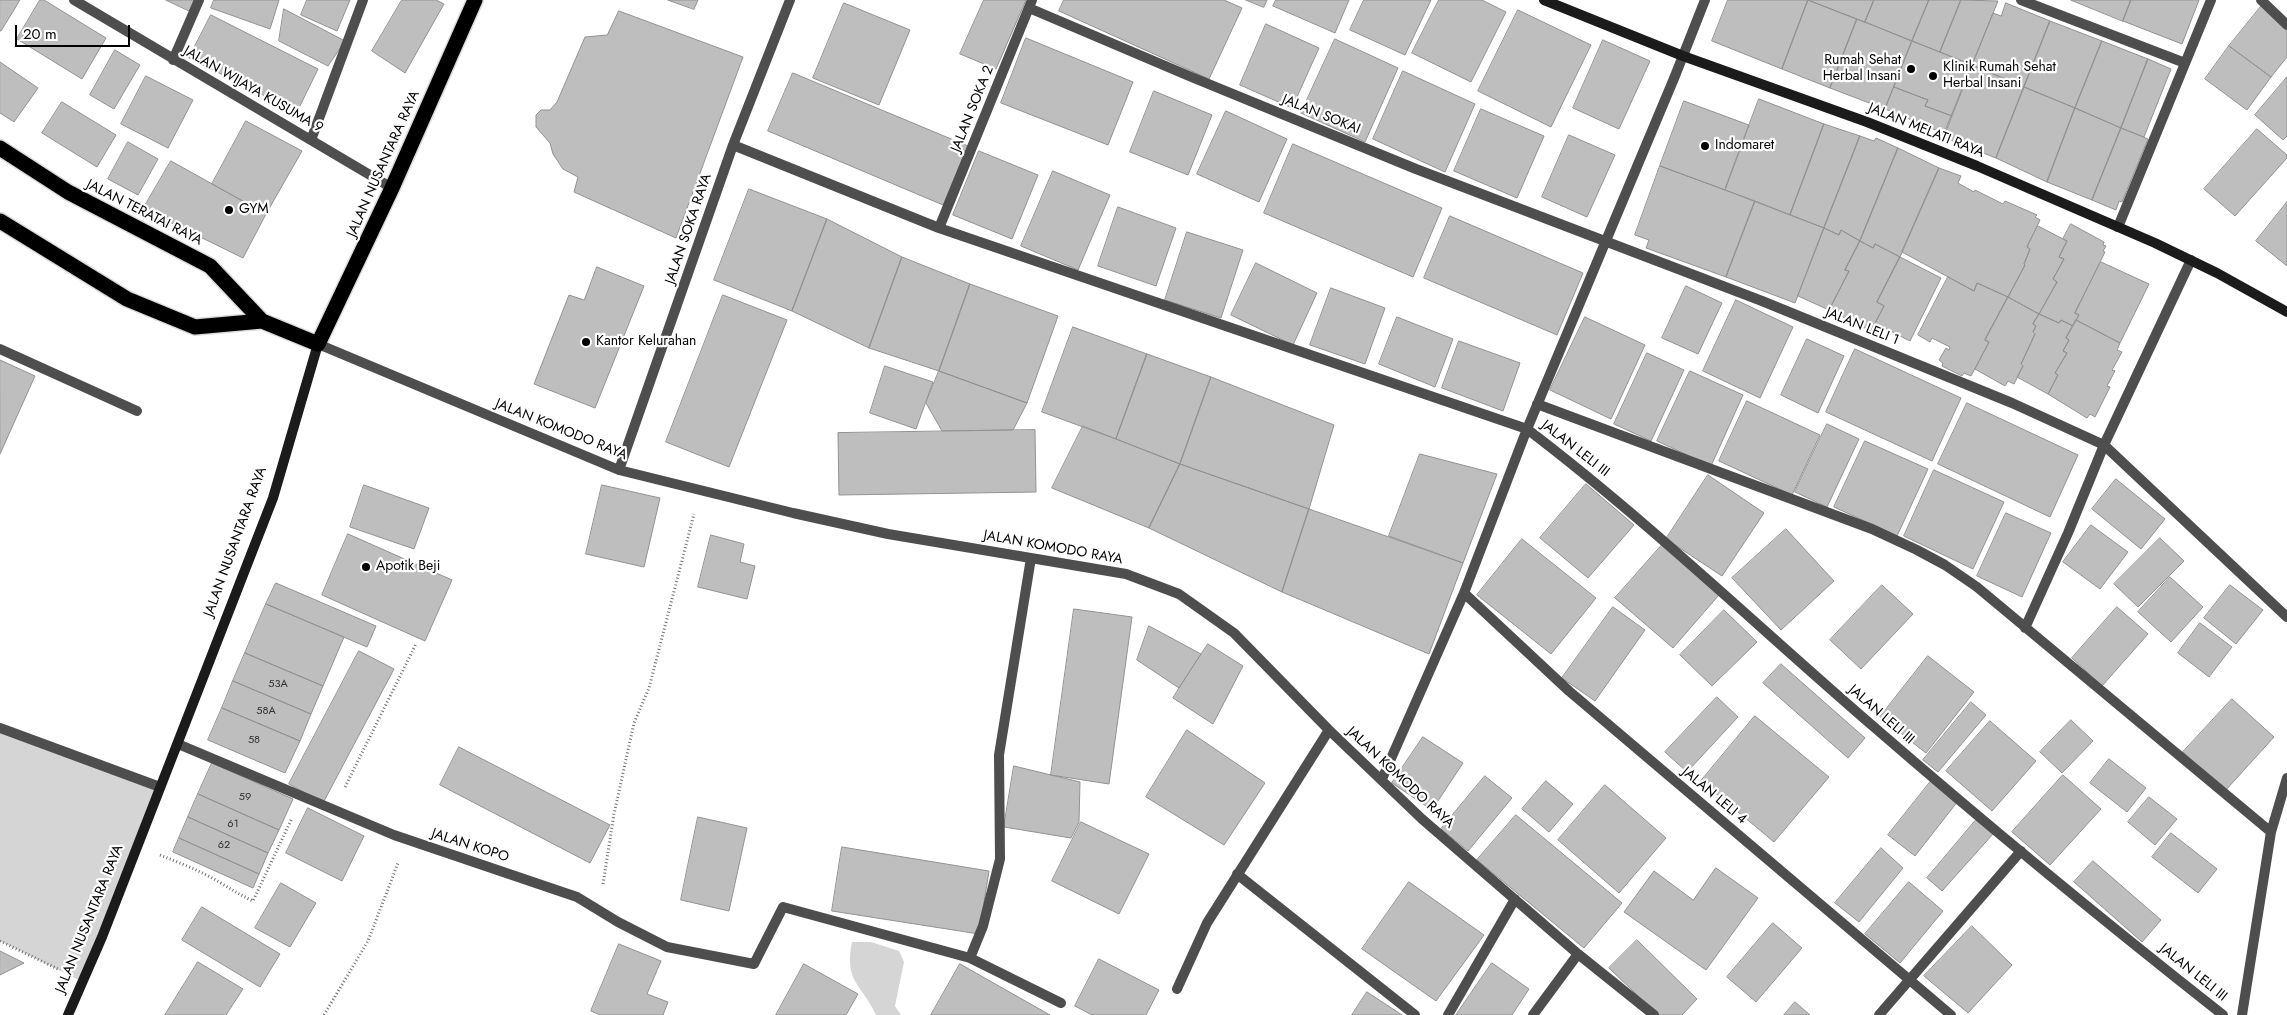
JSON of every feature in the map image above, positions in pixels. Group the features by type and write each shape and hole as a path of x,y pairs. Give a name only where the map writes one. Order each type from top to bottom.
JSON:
{"highway":[{"name":"JALAN NUSANTARA RAYA","path":"318,344 392,188 474,0"},
{"name":"JALAN TERATAI RAYA","path":"0,148 68,192 210,266 262,321 318,344"},
{"name":"JALAN TERATAI RAYA","path":"0,221 127,299 195,327 262,321"}],"street":[{"name":"JALAN WIJAYA KUSUMA 9","path":"74,0 392,188"},
{"path":"173,60 199,0"},
{"path":"311,140 363,0"},
{"name":"JALAN SOKA RAYA","path":"619,470 733,145 790,0"},
{"name":"JALAN MELATI RAYA","path":"1544,0 1683,56 1906,137 2191,260 2287,312"},
{"path":"1382,779 1464,593 1537,404 1705,0"},
{"path":"2021,0 2048,5 2185,63"},
{"path":"2118,227 2211,0"},
{"path":"2261,0 2287,25"},
{"name":"JALAN SOKA 2","path":"939,228 1030,4"},
{"name":"JALAN SOKAI","path":"1030,4 1188,76 1416,169 1606,241"},
{"name":"JALAN LELI III","path":"733,145 939,228 1527,429 1566,458 1684,557 1874,727 2021,851 2224,1015"},
{"name":"JALAN LELI 1","path":"1606,241 1690,272 2012,403 2104,445 2287,617"},
{"path":"2024,628 2068,533 2104,445 2191,260"},
{"name":"JALAN KOMODO RAYA","path":"318,344 619,470 888,534 1126,574 1178,594 1234,633 1329,730 1422,819 1578,954 1654,1015"},
{"name":"JALAN NUSANTARA RAYA","path":"68,1015 138,846 273,498 318,344"},
{"path":"0,349 137,411"},
{"path":"1537,404 1872,529 1945,565 1978,588 2271,832"},
{"path":"1031,558 999,755 1000,859 983,926 970,958 1061,1003"},
{"name":"JALAN LELI 4","path":"1464,593 1569,691 1951,1015"},
{"path":"0,728 160,787"},
{"path":"1177,989 1207,923 1329,730"},
{"name":"JALAN KOPO","path":"178,744 301,797 407,839 576,897 667,947 754,964 783,907 970,958"},
{"path":"2242,1015 2271,832 2287,778"},
{"path":"1879,1015 2021,851"},
{"path":"1237,874 1415,1015"},
{"path":"1448,1015 1515,899"},
{"path":"1533,1015 1578,954"}],"path":[{"path":"599,910 614,814 634,723 649,688 679,566 701,490"},
{"path":"335,811 349,778 416,644"},
{"path":"138,846 197,870 220,882 232,892 253,902 301,797"},
{"path":"324,1015 368,941 407,839"},
{"path":"0,941 83,982"}],"shaded area":[{"path":"0,728 160,787 83,982 0,941"},
{"path":"852,942 871,942 899,951 904,962 895,1006 901,1015 876,1015 852,974 850,955"}],"building":[{"path":"0,0 20,0 1,31 0,31"},
{"path":"40,0 44,0 106,38 82,79 17,39"},
{"path":"166,0 197,0 192,12"},
{"path":"214,0 279,0 270,29 211,8"},
{"path":"307,0 350,0 337,31 301,15"},
{"path":"402,0 436,0 444,4 405,73 372,51"},
{"path":"668,0 698,0 694,9"},
{"path":"984,0 1026,0 996,69 960,54"},
{"path":"1064,0 1224,0 1242,8 1209,79 1059,11"},
{"path":"1246,0 1267,0 1264,7"},
{"path":"1276,0 1349,0 1335,33 1273,6"},
{"path":"1364,0 1431,0 1405,55 1350,30"},
{"path":"1439,0 1482,0 1506,12 1471,82 1412,53"},
{"path":"1728,0 1808,0 1782,69 1712,41"},
{"path":"1808,0 1857,19 1830,88 1782,69"},
{"path":"1808,0 1874,0 1865,22"},
{"path":"1874,0 1929,0 1912,41 1865,22"},
{"path":"1929,0 1961,0 1940,52 1912,41"},
{"path":"1961,0 1998,1 1972,65 1940,52"},
{"path":"2071,0 2131,0 2123,21"},
{"path":"2131,0 2199,0 2182,44 2123,21"},
{"path":"844,3 910,30 879,105 813,78"},
{"path":"2006,3 2050,21 2024,87 1972,65 1993,13 2001,16"},
{"path":"2263,4 2287,29 2287,57 2271,77 2229,46"},
{"path":"284,9 345,41 328,66 279,41"},
{"path":"1518,10 1591,45 1551,127 1478,91"},
{"path":"619,11 743,57 676,238 574,192 578,177 563,169 553,154 550,143 536,127 536,115 541,110 550,110 557,102 585,37 607,35"},
{"path":"211,15 318,69 297,112 189,58"},
{"path":"1857,19 1912,41 1885,109 1830,88"},
{"path":"2050,21 2102,41 2075,108 2024,87"},
{"path":"1266,24 1319,48 1292,108 1240,85"},
{"path":"1026,38 1133,82 1108,145 1001,103"},
{"path":"1335,39 1398,68 1365,142 1301,113"},
{"path":"1603,40 1650,61 1619,129 1573,108"},
{"name":"Klinik Rumah Sehat Herbal Insani","path":"1912,41 1972,65 1952,116 1925,106 1928,100 1894,87"},
{"path":"2102,41 2148,59 2121,128 2075,108"},
{"path":"2229,46 2271,77 2247,110 2205,79"},
{"path":"115,50 140,65 114,109 90,95"},
{"path":"2148,59 2171,69 2144,137 2121,128"},
{"path":"0,62 38,88 14,122 0,113"},
{"path":"1972,65 2024,87 1996,158 1943,137"},
{"path":"1403,71 1475,104 1445,172 1373,139"},
{"path":"793,73 968,146 943,205 768,131"},
{"path":"146,76 193,100 168,148 121,124"},
{"path":"2287,77 2287,136 2283,140 2255,115"},
{"path":"1894,87 1928,100 1925,106 1952,116 1945,134 1885,109"},
{"path":"2024,87 2075,108 2047,182 1996,158"},
{"path":"1154,91 1212,115 1188,175 1130,152"},
{"path":"1759,99 1824,124 1790,215 1725,190"},
{"name":"Indomaret","path":"1684,101 1749,125 1725,190 1660,166"},
{"path":"62,102 116,135 97,167 42,133"},
{"path":"2075,108 2121,128 2092,200 2047,182"},
{"path":"1481,109 1544,136 1517,198 1454,171"},
{"path":"1226,111 1287,139 1259,202 1197,174"},
{"path":"246,121 302,151 266,214 212,184"},
{"path":"1824,124 1860,136 1824,228 1790,215"},
{"path":"2121,128 2148,139 2122,202 2119,201 2116,210 2092,200"},
{"path":"2257,129 2287,155 2287,158 2235,216 2204,189"},
{"path":"1569,135 1615,155 1587,217 1542,197"},
{"path":"1860,136 1874,141 1876,138 1898,148 1860,241 1841,230 1839,235 1824,228"},
{"path":"128,142 158,159 138,195 108,179"},
{"path":"1293,144 1442,208 1413,277 1264,213"},
{"path":"1898,148 1939,168 1900,257 1875,244 1873,248 1860,241"},
{"path":"979,151 1038,175 1012,239 953,215"},
{"path":"171,161 266,214 243,258 143,209"},
{"path":"1660,166 1755,201 1726,277 1646,248 1649,240 1635,235"},
{"path":"1939,168 1961,176 1958,183 1974,192 1975,190 2003,204 2005,201 2037,215 2035,217 2040,220 2027,247 2030,249 2025,265 2008,297 1977,283 1974,291 1902,252"},
{"path":"1053,171 1110,195 1078,270 1021,246"},
{"path":"749,189 827,219 792,311 714,280"},
{"path":"1755,201 1824,228 1795,303 1726,277"},
{"path":"2287,202 2287,266 2256,241"},
{"path":"1118,207 1176,228 1156,286 1098,266"},
{"path":"1450,216 1583,273 1557,335 1424,278"},
{"path":"827,219 902,257 869,348 792,311"},
{"path":"2071,224 2104,242 2103,245 2106,246 2103,251 2105,252 2075,313 2079,315 2073,326 2061,320 2059,323 2039,314 2057,282 2053,279 2064,259 2059,257 2067,241 2063,239"},
{"path":"2038,226 2067,241 2059,257 2064,259 2053,279 2057,282 2039,314 2008,297 2025,265 2030,249 2027,247"},
{"path":"1824,228 1839,235 1841,230 1860,241 1845,270 1849,271 1829,310 1798,296"},
{"path":"1187,232 1243,250 1221,318 1165,300"},
{"path":"1860,241 1873,248 1875,244 1900,257 1877,302 1884,306 1871,331 1829,310 1849,271 1845,270"},
{"path":"902,257 970,284 939,371 869,348"},
{"path":"1900,257 1941,278 1910,341 1875,323 1884,306 1877,302"},
{"path":"2101,262 2149,284 2120,343 2076,320 2079,315 2075,313"},
{"path":"1256,263 1317,293 1293,345 1231,315"},
{"name":"Kantor Kelurahan","path":"597,267 644,286 595,408 534,384 569,295 584,300"},
{"path":"1948,277 1974,291 1977,283 2008,297 1985,340 1989,342 1971,376 1964,373 1962,376 1942,366 1943,363 1939,360 1946,348 1949,350 1950,347 1932,338 1930,342 1918,335"},
{"path":"970,284 1058,316 1027,403 939,371"},
{"path":"1686,286 1722,303 1698,354 1662,338"},
{"path":"1331,288 1385,308 1365,364 1310,345"},
{"path":"723,295 787,320 729,467 666,442"},
{"path":"2008,297 2039,314 2033,324 2036,326 2033,332 2035,334 2021,364 2023,366 2014,384 2008,381 2005,386 1975,369 1989,342 1985,340"},
{"path":"1736,300 1793,327 1760,398 1703,371"},
{"path":"2039,314 2059,323 2061,320 2073,326 2066,338 2069,340 2063,351 2067,353 2055,373 2058,375 2048,394 2017,377 2035,334 2033,332 2036,326 2033,324"},
{"path":"1397,317 1453,339 1435,387 1379,364"},
{"path":"1585,317 1645,345 1611,419 1550,390"},
{"path":"2076,320 2120,343 2117,350 2122,352 2112,370 2115,371 2107,386 2110,387 2095,417 2090,414 2087,418 2048,394 2058,375 2055,373 2067,353 2063,351 2069,340 2066,338"},
{"path":"1073,327 1147,354 1116,439 1042,412"},
{"path":"1807,339 1844,356 1818,413 1781,395"},
{"path":"1459,341 1520,363 1503,411 1442,388"},
{"path":"1855,349 1961,398 1932,461 1826,412"},
{"path":"1647,353 1684,370 1651,441 1614,424"},
{"path":"1147,354 1211,377 1180,464 1116,439"},
{"path":"0,360 35,376 0,454"},
{"path":"885,366 933,382 916,429 870,413"},
{"path":"939,371 1027,403 1013,430 942,431 926,403"},
{"path":"1690,371 1743,395 1711,466 1657,441"},
{"path":"1211,377 1334,425 1309,509 1180,464"},
{"path":"1747,401 1820,435 1792,495 1719,461"},
{"path":"1967,403 2078,455 2050,517 1938,464"},
{"path":"1827,424 1859,439 1827,507 1795,492"},
{"path":"1083,426 1180,464 1149,528 1052,488"},
{"path":"1035,430 1036,492 839,495 838,433"},
{"path":"1865,441 1928,469 1897,536 1834,507"},
{"path":"1420,454 1497,474 1463,563 1389,536"},
{"path":"1180,464 1309,509 1282,592 1149,528"},
{"path":"1934,470 2004,502 1973,569 1904,536"},
{"path":"1708,475 1764,513 1722,576 1666,539"},
{"path":"2116,479 2165,519 2141,549 2092,509"},
{"path":"1586,484 1634,525 1588,578 1540,538"},
{"path":"364,485 429,508 414,549 350,527"},
{"path":"602,485 660,498 644,567 586,554"},
{"path":"1309,509 1463,563 1429,654 1282,592"},
{"path":"2006,513 2051,533 2022,597 1977,576"},
{"path":"2091,525 2128,552 2100,589 2063,562"},
{"path":"1786,529 1834,581 1781,630 1732,578"},
{"path":"348,534 452,580 425,641 322,595"},
{"path":"711,535 744,544 740,562 755,566 747,599 698,587"},
{"path":"2160,538 2184,561 2138,607 2114,584"},
{"path":"1522,539 1596,598 1551,654 1477,595"},
{"path":"1662,545 1719,595 1673,648 1615,598"},
{"path":"2170,577 2203,607 2171,642 2138,612"},
{"path":"276,583 376,626 367,647 266,604"},
{"path":"1882,585 1913,614 1861,669 1830,640"},
{"path":"2230,585 2263,610 2236,644 2204,618"},
{"path":"266,604 344,637 323,686 245,653"},
{"path":"1613,607 1645,630 1595,701 1562,678"},
{"path":"2117,607 2148,634 2102,686 2072,658"},
{"path":"1074,609 1132,617 1109,784 1051,775"},
{"path":"1724,610 1757,642 1712,686 1680,655"},
{"path":"2200,623 2232,647 2209,677 2178,653"},
{"path":"1149,626 1201,654 1179,688 1137,660"},
{"path":"1208,644 1243,666 1213,724 1173,698"},
{"path":"359,651 394,669 323,803 289,784"},
{"path":"245,653 323,686 311,714 233,681"},
{"path":"1928,656 1974,692 1926,753 1880,717"},
{"path":"1781,664 1865,738 1848,758 1763,683"},
{"path":"233,681 311,714 300,741 222,708"},
{"path":"1717,697 1738,717 1687,772 1665,752"},
{"path":"2232,699 2274,737 2225,791 2183,752"},
{"path":"1971,702 1986,715 1938,772 1923,760"},
{"path":"222,708 300,741 285,773 208,740"},
{"path":"1755,716 1829,777 1774,842 1701,781"},
{"path":"2071,720 2093,741 2062,773 2040,752"},
{"path":"1990,721 2036,761 1992,811 1946,771"},
{"path":"1187,730 1265,783 1224,845 1146,797"},
{"path":"1423,737 1463,763 1432,810 1392,783"},
{"path":"459,747 610,825 590,863 440,785"},
{"path":"2109,759 2146,788 2127,812 2090,783"},
{"path":"212,763 293,799 279,830 198,794"},
{"path":"1014,766 1080,782 1079,822 1071,838 1004,827"},
{"path":"2063,775 2101,809 2050,865 2012,832"},
{"path":"1485,776 1512,798 1468,851 1441,829"},
{"path":"1546,781 1573,804 1549,832 1522,809"},
{"path":"1931,781 1958,801 1915,856 1888,835"},
{"path":"1605,785 1666,838 1619,893 1558,840"},
{"path":"198,794 279,830 268,853 188,817"},
{"path":"2149,797 2177,819 2155,845 2128,822"},
{"path":"308,808 364,836 342,881 286,853"},
{"path":"1516,815 1622,903 1584,948 1477,860"},
{"path":"188,817 268,853 259,874 179,838"},
{"path":"698,817 747,828 729,911 681,900"},
{"path":"1976,820 1993,834 1942,891 1927,878"},
{"path":"1081,822 1149,854 1119,914 1052,881"},
{"path":"2171,833 2217,869 2198,893 2152,857"},
{"path":"179,838 259,874 253,888 173,852"},
{"path":"842,847 989,871 979,934 832,911"},
{"path":"1881,848 1903,868 1859,922 1835,903"},
{"path":"2093,861 2161,920 2142,942 2074,882"},
{"path":"1716,868 1758,898 1706,970 1624,912 1654,871 1693,900"},
{"path":"1409,882 1484,935 1436,1001 1362,949"},
{"path":"1909,882 1943,911 1900,963 1865,934"},
{"path":"281,883 316,903 290,947 255,928"},
{"path":"202,907 280,954 260,987 182,940"},
{"path":"1773,923 1802,948 1756,1002 1727,977"},
{"path":"1972,926 2012,965 1968,1013 1924,976"},
{"path":"1637,940 1697,999 1682,1015 1658,1015 1609,968"},
{"path":"619,944 661,961 647,994 668,1002 663,1015 600,1015 591,1011"},
{"path":"0,951 24,963 0,975"},
{"path":"1099,959 1159,990 1146,1015 1092,1015 1075,1006"},
{"path":"198,962 243,989 226,1015 165,1015"},
{"path":"1492,963 1529,989 1512,1015 1456,1015"},
{"path":"804,964 858,994 846,1015 776,1015"},
{"path":"960,964 1050,1015 931,1015"},
{"path":"1367,992 1402,1015 1352,1015"},
{"path":"1795,1002 1810,1015 1784,1015"}],"place":[{"name":"Rumah Sehat Herbal Insani","path":"1911,69"},
{"name":"Klinik Rumah Sehat Herbal Insani","path":"1933,76"},
{"name":"Indomaret","path":"1705,146"},
{"name":"GYM","path":"229,210"},
{"name":"Kantor Kelurahan","path":"586,342"},
{"name":"Apotik Beji","path":"366,567"}]}
